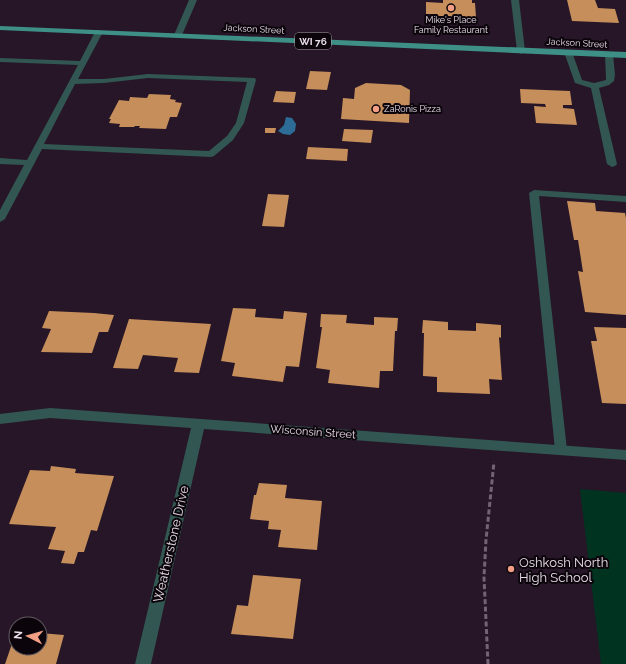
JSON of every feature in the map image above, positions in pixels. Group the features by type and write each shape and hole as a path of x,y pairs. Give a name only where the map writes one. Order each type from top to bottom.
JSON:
{"main road":[{"name":"Jackson Street","path":"0,28 626,55"}],"street":[{"path":"515,0 521,50"},
{"name":"Wisconsin Street","path":"0,419 50,414 626,455"},
{"name":"Weatherstone Drive","path":"143,664 198,424"}],"lane":[{"path":"178,35 192,0"},
{"path":"0,219 99,32"},
{"path":"568,52 578,81 595,86 604,85 610,81 612,74 609,54"},
{"path":"0,60 83,63"},
{"path":"39,146 211,154 230,138 240,123 252,80 148,76 104,81 73,82"},
{"path":"595,86 612,164"},
{"path":"0,161 30,163"},
{"path":"561,450 534,193 626,199"}],"path":[{"path":"488,664 484,577 486,540 496,446"}],"green space":[{"path":"580,489 626,493 626,664 601,664"}],"water":[{"path":"286,117 292,118 296,124 295,131 290,135 283,134 278,131 284,125"}],"building":[{"name":"Mike's Place Family Restaurant","path":"443,0 472,0 472,3 475,3 476,17 437,16 437,14 426,14 426,2 443,3"},
{"path":"567,0 595,0 598,8 615,9 619,23 572,21"},
{"path":"310,71 331,72 327,90 306,89"},
{"name":"ZaRonis Pizza","path":"366,83 401,85 410,90 409,123 341,119 343,98 354,99 355,88"},
{"path":"520,89 570,91 572,105 563,105 563,108 574,109 577,125 536,123 534,106 546,107 545,104 521,103"},
{"path":"276,91 296,92 294,103 273,102"},
{"path":"149,94 171,95 170,99 176,100 175,102 182,103 177,117 170,117 166,129 139,128 140,126 119,127 120,124 109,123 111,119 109,119 119,100 129,101 130,97 147,98"},
{"path":"265,128 276,128 275,133 265,133"},
{"path":"344,129 373,130 371,143 342,141"},
{"path":"308,147 348,149 347,161 306,159"},
{"path":"268,194 289,195 284,227 262,226"},
{"path":"567,201 595,203 596,211 625,213 626,315 585,312 578,271 583,272 578,240 574,240"},
{"path":"233,308 256,309 255,317 283,319 284,311 307,313 299,367 286,366 283,382 232,376 235,363 221,361"},
{"path":"49,311 114,315 108,332 99,332 92,353 41,352 51,329 42,328"},
{"path":"321,314 347,315 346,323 374,325 374,317 398,318 397,331 395,331 393,371 380,371 379,388 328,383 330,370 316,368 322,327 320,327"},
{"path":"129,319 211,324 199,373 174,372 178,358 143,355 138,369 113,368"},
{"path":"423,320 448,322 448,330 476,331 476,323 501,325 501,338 499,337 502,380 489,379 490,394 437,392 437,377 423,376"},
{"path":"594,327 626,328 626,404 602,403 591,341 597,341"},
{"path":"51,466 76,469 75,473 114,476 97,531 91,530 84,552 78,552 74,564 61,563 65,551 48,549 56,527 9,524 30,470 50,471"},
{"path":"259,483 287,485 285,498 322,501 317,550 278,547 281,530 268,529 269,521 250,519 254,495 256,495"},
{"path":"253,575 301,579 293,639 231,634 237,605 248,606"},
{"path":"48,634 64,635 56,664 5,664 8,655 48,656"}],"place":[{"name":"Mike's Place Family Restaurant","path":"451,8"},
{"name":"ZaRonis Pizza","path":"376,109"},
{"name":"Oshkosh North High School","path":"511,569"}]}
